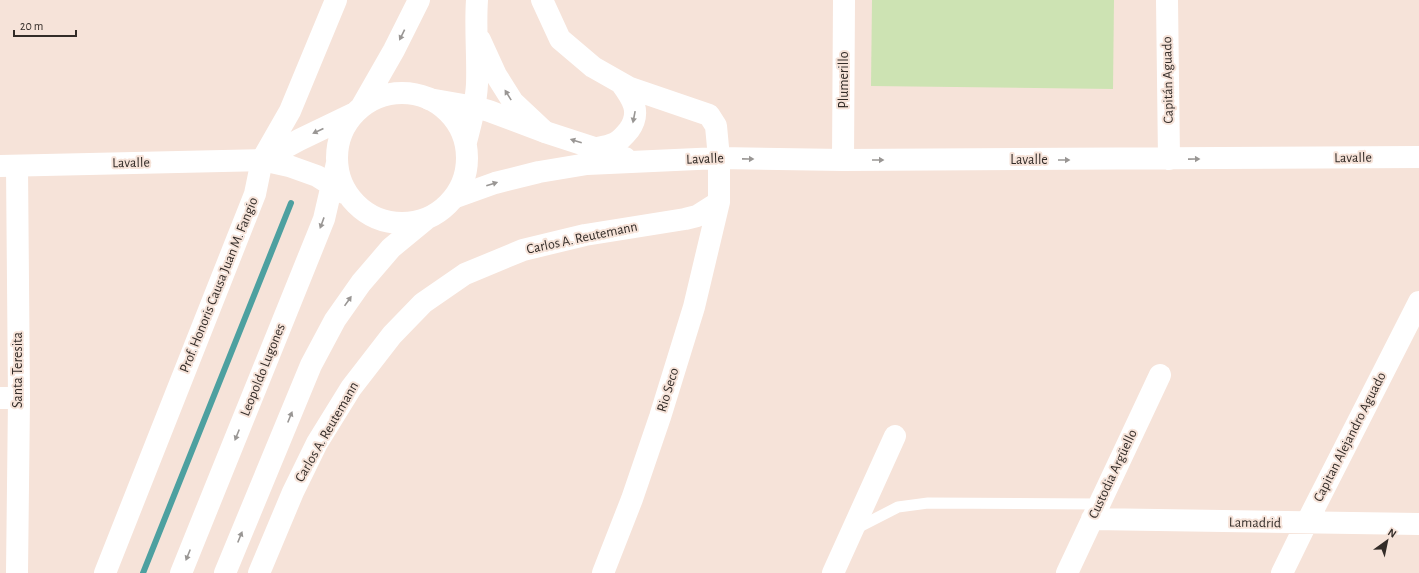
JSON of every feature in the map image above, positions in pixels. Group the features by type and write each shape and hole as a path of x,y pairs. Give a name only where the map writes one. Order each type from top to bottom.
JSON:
{"street":[{"name":"Prof. Honoris Causa Juan M. Fangio","path":"105,573 255,194 262,160 290,111 336,0"},
{"path":"358,110 394,50 419,0"},
{"path":"466,142 475,106 477,84 475,29 477,0"},
{"path":"542,0 560,38 593,67 630,88 709,115 716,126 719,158 719,202"},
{"name":"Plumerillo","path":"843,160 844,0"},
{"name":"Capitán Aguado","path":"1167,0 1168,159"},
{"path":"475,29 496,75 513,102 546,132"},
{"path":"597,148 616,143 624,138 633,125 636,110 631,96 620,83"},
{"path":"225,573 311,365 335,320 361,283 391,248 425,220 442,211 456,197 464,180 468,161 466,142 458,124 446,109 429,99 406,93 395,93 372,100 358,110 262,160"},
{"path":"429,99 475,106 546,132 640,162"},
{"name":"Leopoldo Lugones","path":"181,573 324,219 340,190 337,163 338,146 344,129 358,110"},
{"name":"Lavalle","path":"456,197 495,183 539,172 587,164 719,158 843,160 1419,157"},
{"path":"262,160 318,176 340,190 374,218 391,223 408,224 425,220"},
{"name":"Lavalle","path":"8,166 262,160"},
{"name":"Santa Teresita","path":"8,166 9,398 17,573"},
{"name":"Carlos A. Reutemann","path":"259,573 293,492 317,444 351,388 392,335 423,303 465,274 523,250 585,235 685,219 697,216 719,202"},
{"name":"Rio Seco","path":"603,573 632,499 667,395 694,307 719,202"},
{"name":"Capitan Alejandro Aguado","path":"1282,573 1419,302"},
{"name":"Custodia Argüello","path":"1067,573 1160,375"},
{"path":"833,573 895,436"},
{"name":"Lamadrid","path":"1095,512 1306,524 1419,524"}],"lane":[{"path":"852,530 898,507 928,503 1095,512"}],"green space":[{"path":"872,0 1114,0 1113,89 871,86"}],"waterway":[{"path":"143,573 291,203"}]}
